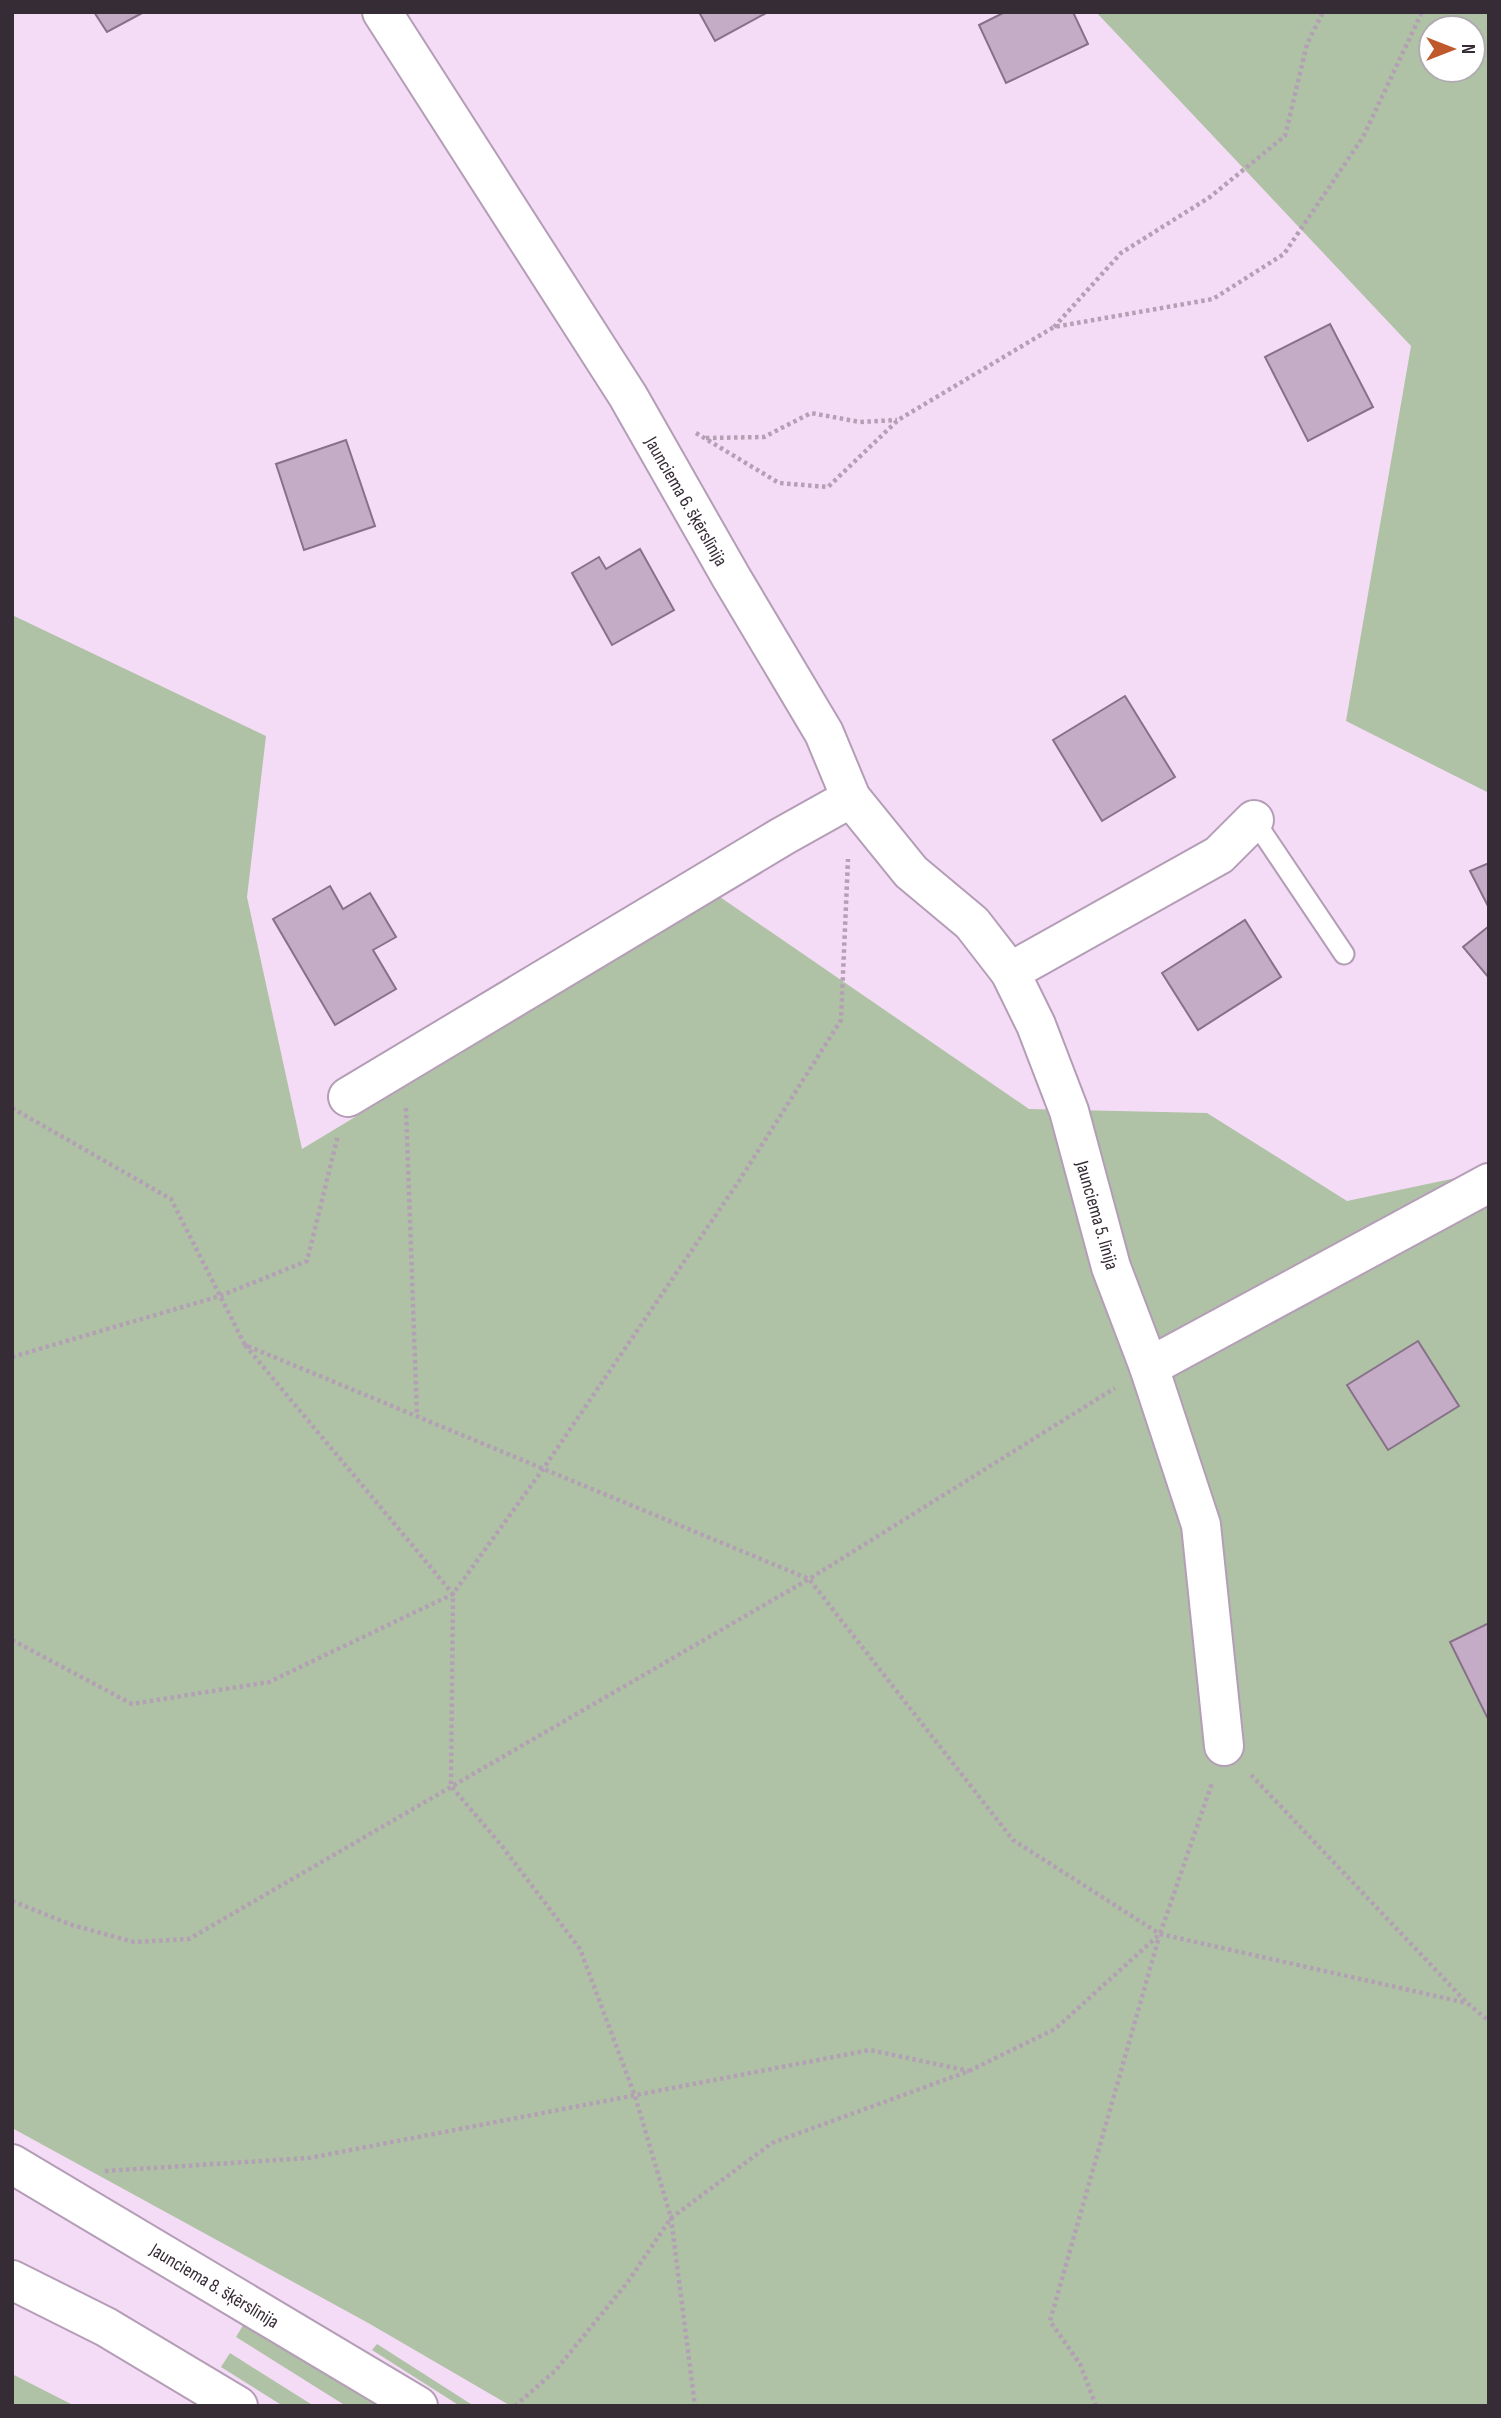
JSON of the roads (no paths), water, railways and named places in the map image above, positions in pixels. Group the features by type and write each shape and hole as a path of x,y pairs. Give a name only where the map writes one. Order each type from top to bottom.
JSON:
{"street":[{"name":"Jaunciema 6. šķērslīnija","path":"382,12 628,396 824,733 851,798 911,872 972,923 1010,972"},
{"path":"348,1097 851,798"},
{"path":"1010,972 1219,855 1254,821"},
{"name":"Jaunciema 5. līnija","path":"1010,972 1036,1025 1069,1111 1111,1267 1149,1367 1200,1525 1224,1746"},
{"path":"1149,1367 1489,1183"},
{"name":"Jaunciema 8. šķērslīnija","path":"25,2172 418,2406"},
{"path":"12,2280 106,2327 238,2406"}],"lane":[{"path":"1254,821 1344,954"}]}
